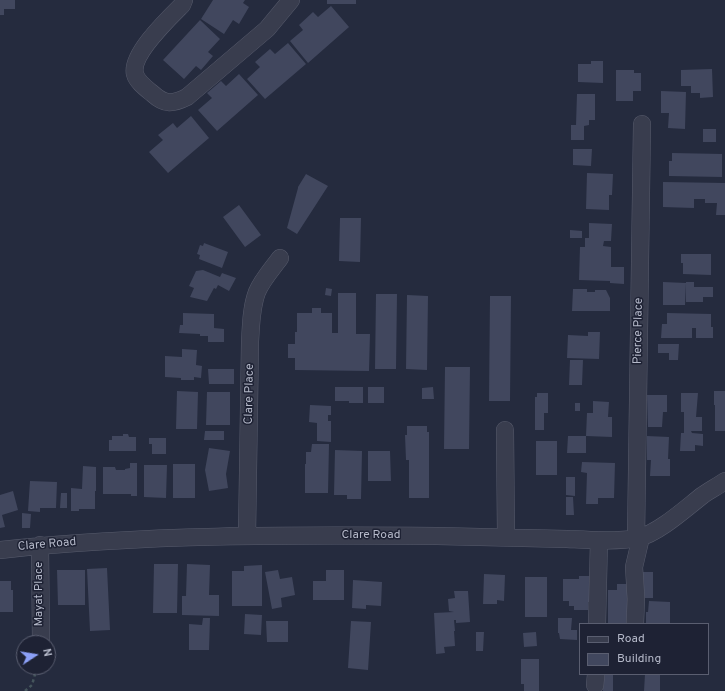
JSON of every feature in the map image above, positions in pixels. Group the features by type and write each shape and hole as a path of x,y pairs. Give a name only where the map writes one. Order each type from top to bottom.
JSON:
{"street":[{"path":"184,0 182,5 140,53 134,69 135,76 139,81 156,96 169,103 178,102 187,97 267,29 291,0"},
{"name":"Pierce Place","path":"635,623 636,599 634,567 639,538 642,124"},
{"name":"Clare Place","path":"247,536 250,342 254,305 258,292 265,279 280,258"},
{"path":"505,430 506,537"},
{"name":"Clare Road","path":"0,550 40,545 135,539 247,536 343,535 599,540 639,538 648,535 659,528 704,494 725,481"},
{"path":"597,623 599,540"},
{"name":"Mayat Place","path":"40,545 41,635"}],"path":[{"path":"26,691 32,685 35,675"}],"building":[{"path":"0,0 15,0 15,9 4,9 4,15 0,15"},
{"path":"213,0 245,0 243,3 249,7 239,24 233,20 224,34 201,19"},
{"path":"327,0 356,0 356,4 327,4"},
{"path":"331,6 349,27 308,63 290,41 303,30 299,25 313,12 318,17"},
{"path":"200,20 220,39 208,52 213,56 201,70 196,66 184,79 163,60"},
{"path":"288,43 306,64 265,99 247,79 260,67 255,62 270,49 275,54"},
{"path":"591,61 603,61 603,83 578,82 578,64 591,64"},
{"path":"712,69 713,97 700,98 700,93 691,93 691,86 681,86 681,70"},
{"path":"616,70 634,70 634,73 641,73 641,91 633,91 633,101 616,101"},
{"path":"239,74 258,95 217,131 198,110 212,98 207,93 221,81 226,86"},
{"path":"661,91 686,92 685,129 668,128 669,113 661,113"},
{"path":"577,94 595,94 595,120 589,120 589,125 584,126 584,140 571,140 571,125 576,125"},
{"path":"191,116 209,138 168,173 149,152 163,140 158,135 173,123 177,128"},
{"path":"703,129 716,129 716,142 703,142"},
{"path":"573,149 592,149 591,166 573,165"},
{"path":"672,153 722,154 722,177 669,176 669,161 672,161"},
{"path":"587,173 613,174 612,195 609,195 609,210 586,209"},
{"path":"306,174 328,186 297,234 287,228 298,187"},
{"path":"663,182 725,183 725,215 716,215 717,203 705,203 705,199 694,199 694,208 663,207"},
{"path":"239,205 261,235 245,247 223,217"},
{"path":"340,218 361,218 360,262 339,261"},
{"path":"589,223 612,224 611,241 604,241 603,246 611,247 611,267 624,267 624,284 610,283 610,281 579,280 580,247 585,247 585,238 589,238"},
{"path":"570,230 582,231 582,238 570,238"},
{"path":"204,243 228,252 222,268 199,259 200,255 197,254 200,245 203,246"},
{"path":"681,254 711,254 711,275 683,274"},
{"path":"203,270 220,277 222,273 236,278 229,291 218,285 216,289 214,288 207,301 190,297 194,288 189,286 196,271"},
{"path":"663,282 686,283 685,305 663,305"},
{"path":"686,282 694,282 694,287 713,287 713,297 703,297 703,302 686,302"},
{"path":"326,288 332,289 331,296 325,295"},
{"path":"573,289 587,289 587,292 606,290 610,298 610,311 572,311"},
{"path":"338,293 356,293 356,334 370,334 369,371 295,370 295,358 288,358 288,344 295,344 295,332 297,332 297,313 312,313 312,308 321,308 321,313 332,313 332,333 338,333"},
{"path":"376,294 397,294 396,369 375,369"},
{"path":"407,295 428,296 427,370 406,369"},
{"path":"490,296 511,296 510,401 489,401"},
{"path":"183,313 214,314 214,328 224,329 224,342 208,342 208,336 200,336 200,334 179,333 180,325 183,325"},
{"path":"667,313 711,314 713,338 696,338 696,328 692,328 692,338 661,338 662,324 667,324"},
{"path":"588,332 600,332 599,359 567,358 568,335 588,336"},
{"path":"658,344 679,344 678,360 669,360 669,353 658,353"},
{"path":"182,349 197,350 196,365 202,366 201,378 194,377 194,380 181,380 181,378 165,377 165,356 182,357"},
{"path":"570,360 583,360 582,385 569,385"},
{"path":"445,367 470,367 469,449 444,449"},
{"path":"208,369 234,369 234,384 209,384"},
{"path":"335,387 363,387 363,403 335,401"},
{"path":"368,387 384,387 384,403 368,403"},
{"path":"433,387 434,399 422,399 422,388"},
{"path":"177,391 198,392 197,429 176,429"},
{"path":"714,391 725,391 725,431 715,431"},
{"path":"207,392 230,392 230,425 206,425"},
{"path":"537,393 548,393 548,413 544,413 544,430 535,430 535,397 537,397"},
{"path":"681,393 698,393 696,417 702,417 702,431 691,431 692,433 703,434 703,446 695,445 695,451 680,451 681,433 684,433 684,412 681,412"},
{"path":"647,395 667,395 667,412 663,412 662,427 648,427"},
{"path":"593,401 609,402 608,417 612,417 612,437 586,436 587,413 593,413"},
{"path":"575,403 580,403 580,411 575,411"},
{"path":"310,405 331,406 331,415 328,415 328,421 331,421 331,442 317,441 317,423 309,422"},
{"path":"407,426 427,426 427,432 429,432 429,498 409,498 409,460 406,460 405,435 407,435"},
{"path":"205,431 224,431 224,440 204,440"},
{"path":"123,434 128,434 129,437 136,437 136,451 109,451 109,440 112,440 112,436 123,436"},
{"path":"568,436 586,436 586,453 567,453"},
{"path":"647,436 669,437 668,459 670,459 670,476 650,476 651,460 647,460"},
{"path":"149,438 166,438 166,454 152,454 152,444 149,444"},
{"path":"536,441 557,441 557,475 536,475"},
{"path":"312,444 329,444 328,493 305,493 306,452 311,452"},
{"path":"209,448 230,451 226,474 228,488 209,491 205,470"},
{"path":"335,450 362,451 361,499 347,499 347,495 334,495"},
{"path":"368,451 390,451 391,481 368,481"},
{"path":"582,462 615,463 614,498 598,498 598,504 586,504 587,473 581,472"},
{"path":"130,463 137,463 137,496 131,496 131,494 103,494 103,467 115,467 116,470 125,470 130,468"},
{"path":"173,464 195,464 195,498 173,498"},
{"path":"144,465 167,465 166,498 144,497"},
{"path":"83,466 96,467 95,509 79,509 79,511 71,511 71,488 82,489"},
{"path":"566,477 575,477 575,496 566,495"},
{"path":"30,481 57,482 56,508 40,508 40,512 28,511"},
{"path":"13,491 18,510 2,515 5,527 0,528 0,495"},
{"path":"61,493 67,493 67,508 60,508"},
{"path":"566,497 573,497 574,515 566,515"},
{"path":"22,513 31,514 30,528 22,528"},
{"path":"154,564 178,564 177,613 153,613"},
{"path":"187,564 210,565 209,595 219,595 219,616 182,615 182,596 186,596"},
{"path":"262,565 262,606 232,606 232,571 244,571 244,566"},
{"path":"107,568 110,630 90,631 87,569"},
{"path":"57,570 85,570 85,605 58,605"},
{"path":"278,570 280,579 292,577 295,595 281,598 282,607 272,609 265,572"},
{"path":"326,570 344,570 344,600 313,600 313,581 326,581"},
{"path":"643,572 653,572 653,598 643,598"},
{"path":"484,574 505,575 504,601 497,600 497,604 483,604"},
{"path":"579,576 591,576 591,602 588,602 588,610 574,610 574,606 569,606 569,601 563,601 563,579 579,579"},
{"path":"525,577 547,577 547,617 525,617"},
{"path":"353,580 382,582 381,606 366,605 366,609 352,608"},
{"path":"0,581 11,581 11,590 13,590 13,612 0,612"},
{"path":"617,584 630,584 629,623 608,623 608,590 617,590"},
{"path":"454,591 468,591 470,622 456,623 456,620 454,620 455,646 444,647 445,653 436,654 434,613 454,612 449,611 448,599 455,598"},
{"path":"649,601 670,602 670,623 646,623 646,612 648,612"},
{"path":"245,614 262,615 261,635 244,634"},
{"path":"203,618 210,618 209,650 189,650 189,624 202,625"},
{"path":"558,618 572,618 571,630 577,630 577,640 560,639 558,633"},
{"path":"266,621 288,621 288,642 267,642"},
{"path":"351,621 371,622 368,670 348,668"},
{"path":"476,632 484,632 483,651 476,651"},
{"path":"536,632 537,646 524,647 523,633"},
{"path":"521,659 539,659 539,691 524,691 524,684 521,684"},
{"path":"602,675 613,675 613,691 603,691"},
{"path":"645,675 660,675 660,691 644,691"}]}
